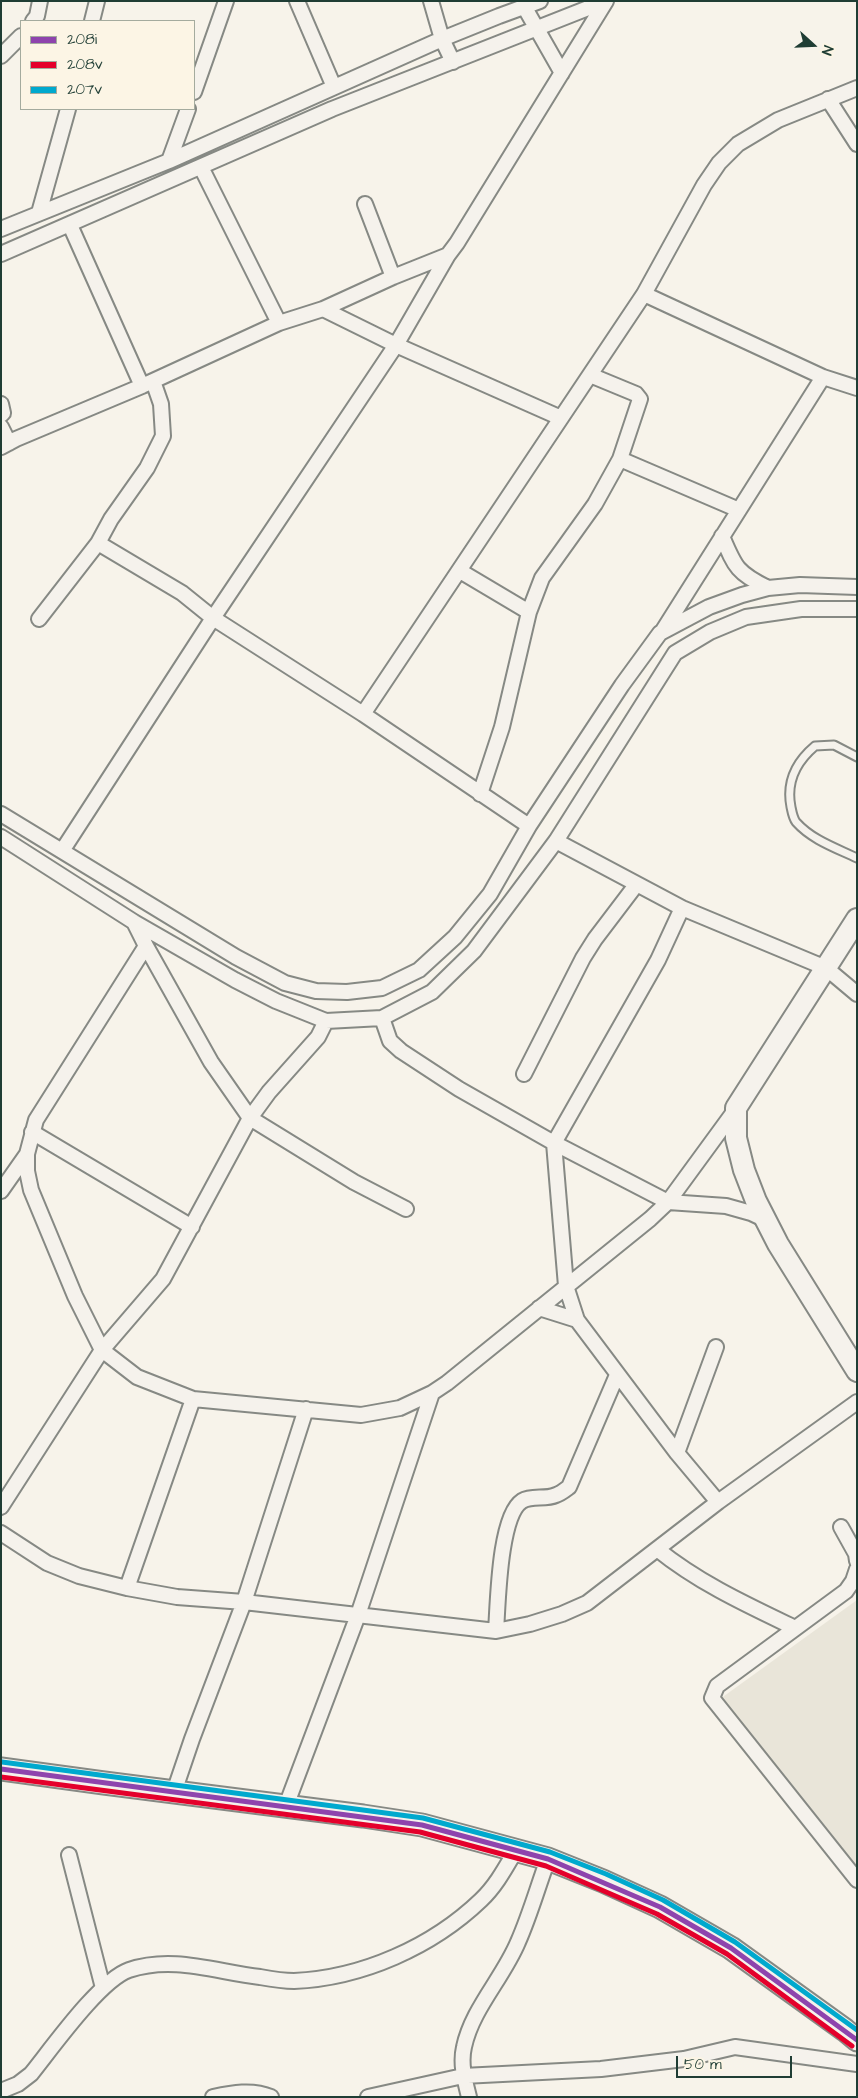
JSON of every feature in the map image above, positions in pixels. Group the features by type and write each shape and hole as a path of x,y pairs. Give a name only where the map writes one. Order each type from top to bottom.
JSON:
{"main road":[{"path":"1,1768 422,1825 548,1859 604,1881 660,1907 731,1948 857,2040"}],"street":[{"path":"35,20 40,1"},
{"path":"92,20 97,1"},
{"path":"195,89 226,1"},
{"path":"297,1 334,87"},
{"path":"431,1 442,39 452,62"},
{"path":"499,16 503,1"},
{"path":"1,229 169,161 442,39 540,1"},
{"path":"1,254 332,109 606,1"},
{"path":"62,852 213,618 396,346 448,255 606,1"},
{"path":"525,8 562,73"},
{"path":"1,56 20,37"},
{"path":"363,714 644,294 704,185 720,163 738,144 778,120 857,88"},
{"path":"828,99 857,144"},
{"path":"39,213 68,110"},
{"path":"169,161 188,110"},
{"path":"201,167 279,323"},
{"path":"365,204 393,277"},
{"path":"38,619 98,543 111,519 147,468 163,436 164,422 161,404 148,383 70,225"},
{"path":"1,427 5,445 148,383 279,323 323,309 393,277 448,255"},
{"path":"644,294 823,377 857,388"},
{"path":"323,309 396,346 561,418"},
{"path":"480,794 502,727 529,612 546,571 595,504 620,459 640,399 636,394 590,375"},
{"path":"1,814 236,957 285,983 316,991 347,992 382,988 419,970 455,937 490,894 529,826 622,685 660,633 823,377"},
{"path":"1,404 3,413 1,416"},
{"path":"620,459 738,510"},
{"path":"722,536 738,569 747,577 768,588"},
{"path":"98,543 182,593 213,618 363,714 529,826"},
{"path":"460,571 529,612"},
{"path":"660,633 709,607 742,594 768,588 800,585 857,587"},
{"path":"1,837 134,922 243,985 276,1001 326,1021 382,1018 432,992 474,951 556,842 675,653 710,632 746,616 801,609 857,609"},
{"path":"556,842 682,908 826,968 857,994"},
{"path":"524,1074 583,958 636,885"},
{"path":"682,908 658,960 554,1143 566,1286 576,1320 677,1453 718,1502"},
{"path":"146,946 36,1120 27,1154 27,1171 31,1190 75,1296 102,1350 137,1377 193,1399 361,1415 400,1408 432,1393 650,1219 668,1202 736,1108 857,919"},
{"path":"134,922 211,1062 250,1118 354,1182 406,1209"},
{"path":"382,1018 390,1041 401,1051 459,1089 554,1143 668,1202 726,1206 751,1213 766,1220"},
{"path":"1,1507 102,1350 163,1279 250,1118 269,1092 318,1037 326,1021"},
{"path":"736,1108 736,1138 742,1162 756,1201 778,1244 857,1371"},
{"path":"32,1132 192,1227"},
{"path":"1,1191 27,1154"},
{"path":"539,1308 576,1320"},
{"path":"677,1453 716,1347"},
{"path":"496,1631 504,1541 516,1506 528,1498 556,1495 569,1487 617,1375"},
{"path":"286,1806 358,1615 432,1393"},
{"path":"128,1588 193,1399"},
{"path":"1,1533 46,1563 79,1576 128,1588 177,1597 244,1602 496,1631 530,1624 562,1614 587,1603 718,1502 857,1402"},
{"path":"174,1792 244,1602 306,1409"},
{"path":"841,1527 856,1554 857,1561"},
{"path":"657,1549 681,1569 714,1589 796,1628"},
{"path":"857,1570 853,1581 846,1591 717,1686 712,1698 857,1880"},
{"path":"1,2091 18,2084 32,2074 103,1988 128,1970 157,1963 196,1965 258,1977 293,1981 339,1975 377,1963 413,1948 446,1928 482,1899 500,1876 516,1850"},
{"path":"69,1855 103,1988"},
{"path":"469,2097 463,2076 463,2049 470,2026 508,1964 519,1942 548,1859"},
{"path":"368,2097 463,2076 601,2069 684,2059 735,2047 857,2064"},
{"path":"213,2097 234,2092 261,2093 271,2097"}],"lane":[{"path":"857,757 834,745 815,746 797,765 791,780 789,795 795,820 805,830 826,844 857,858"}],"shaded area":[{"path":"857,1600 857,1889 713,1704"}],"transit line":[{"name":"207v","path":"2,1762 423,1818 550,1852 606,1874 663,1900 735,1942 857,2030"},
{"name":"208i","path":"1,1769 422,1825 548,1859 660,1907 731,1948 857,2040"},
{"name":"208v","path":"1,1777 420,1832 546,1866 657,1914 727,1954 852,2046"}]}
